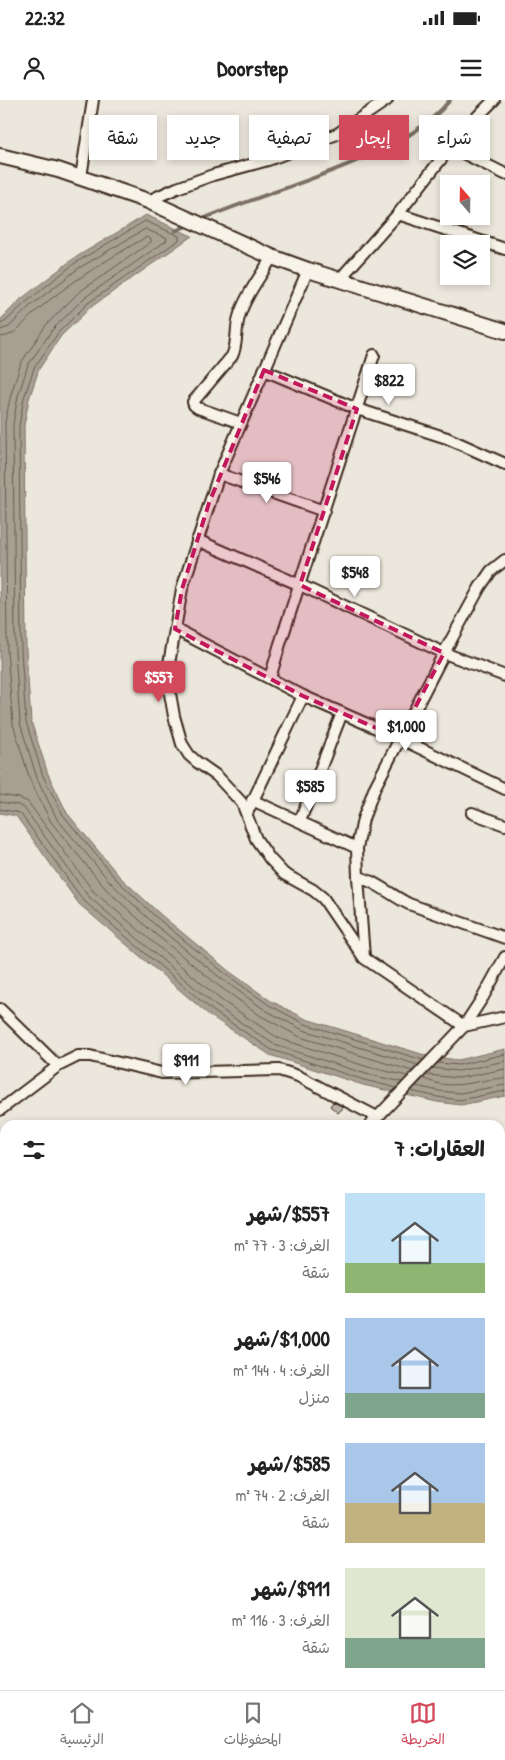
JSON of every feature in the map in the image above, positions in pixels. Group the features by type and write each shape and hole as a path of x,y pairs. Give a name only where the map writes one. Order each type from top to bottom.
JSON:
{"street":[{"path":"81,177 93,100"},
{"path":"152,203 177,188 213,175 268,160 337,134 387,100"},
{"path":"479,115 494,100"},
{"path":"0,156 33,163 81,177 152,203 272,257 308,270 505,330"},
{"path":"339,280 398,214 440,160"},
{"path":"478,160 505,174"},
{"path":"398,214 505,249"},
{"path":"241,423 198,408 193,402 232,356 236,347 238,317 272,257"},
{"path":"308,270 219,474 182,589 169,664 169,688 174,716 182,744 197,762 217,776 242,804 256,839 270,859 284,874 314,890 323,898 364,958 464,1026 505,1017"},
{"path":"270,678 374,355"},
{"path":"264,370 357,409 447,438 505,464"},
{"path":"219,474 324,511"},
{"path":"197,540 300,585 444,653 505,676"},
{"path":"364,958 357,848 363,820 375,787 444,653 480,587 491,571 503,563"},
{"path":"175,629 303,696 399,738 505,789"},
{"path":"247,813 303,696"},
{"path":"300,821 342,713"},
{"path":"252,800 357,848"},
{"path":"472,813 505,825"},
{"path":"358,877 409,904 505,938"},
{"path":"374,1120 464,1026 483,997 505,957"},
{"path":"0,1009 58,1066"},
{"path":"0,1110 58,1066 78,1056 90,1056 162,1073 279,1070 298,1076 377,1117"}],"highlighted area":[{"path":"264,370 357,409 300,585 444,653 399,738 303,696 175,629 182,589 209,503"}],"water":[{"path":"146,215 192,236 91,307 61,336 39,369 29,399 24,426 26,651 31,721 48,774 67,813 119,876 161,915 230,972 271,1001 306,1019 428,1056 458,1060 505,1049 505,1096 461,1105 437,1102 363,1085 270,1055 209,1015 79,904 16,816 0,813 0,320 21,299 73,259"}],"building":[{"path":"333,1102 344,1107 338,1113 330,1106"}],"waterway":[{"path":"200,220 330,172 383,149 424,125 450,100"},
{"path":"175,231 189,225"}]}
